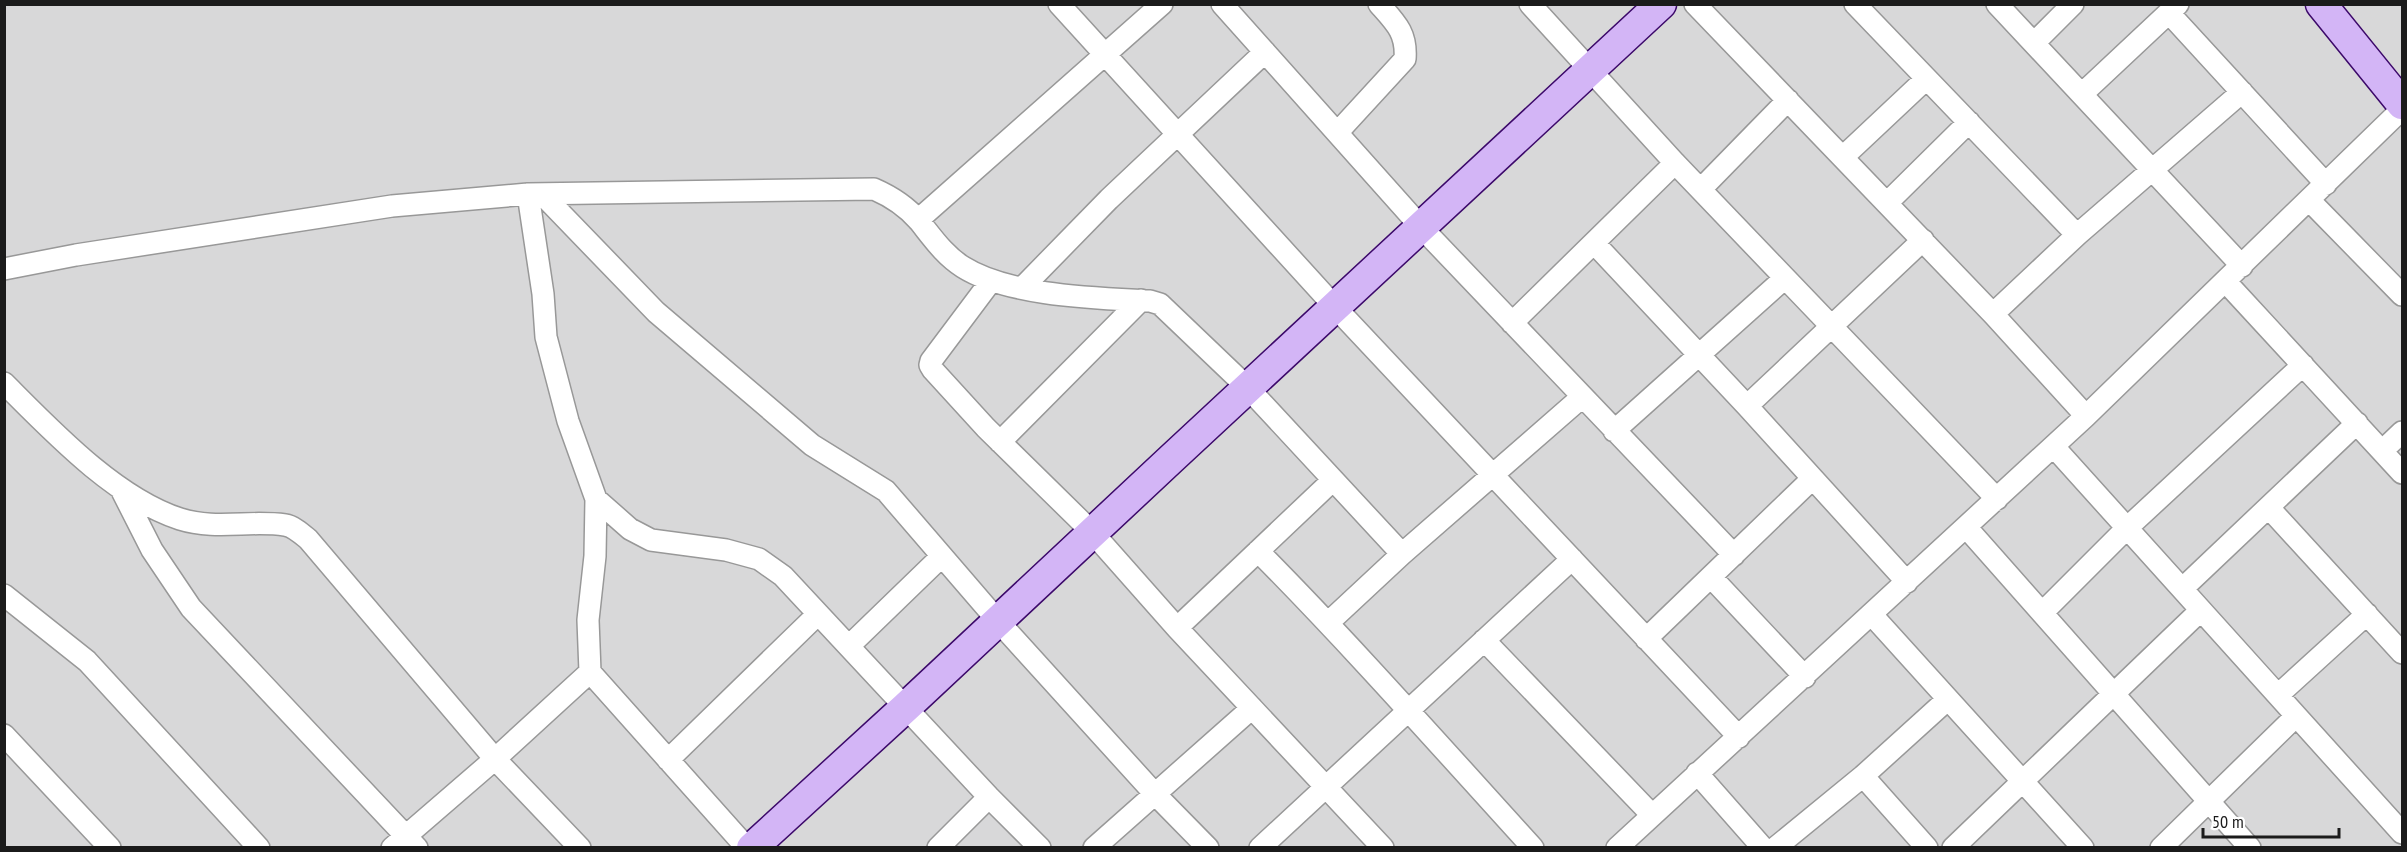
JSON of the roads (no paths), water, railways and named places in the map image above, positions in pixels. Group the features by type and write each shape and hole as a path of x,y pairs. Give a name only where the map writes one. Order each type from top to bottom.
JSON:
{"street":[{"path":"1059,4 1335,307 1738,737"},
{"path":"918,220 1162,4"},
{"path":"1222,4 1421,227 1734,555"},
{"path":"1337,133 1405,60 1406,43 1399,27 1379,4"},
{"path":"1530,4 1675,163 1997,499"},
{"path":"536,194 546,337 568,421 596,499 595,555 588,620 590,672 749,848 906,707 1662,4"},
{"path":"1695,4 1994,314 2086,416"},
{"path":"1855,4 2078,235"},
{"path":"1997,4 2035,42 2242,266"},
{"path":"2035,42 2073,4"},
{"path":"2321,4 2403,104"},
{"path":"2082,94 2174,9 2242,92 2326,184"},
{"path":"1023,287 1109,199 1265,52"},
{"path":"1843,157 1926,79"},
{"path":"1994,314 2078,235 2242,92"},
{"path":"1701,189 1788,100"},
{"path":"1617,848 2054,447 2403,109"},
{"path":"1887,203 1969,122"},
{"path":"1512,323 1675,163"},
{"path":"4,269 76,255 392,206 536,194 874,189 891,196 918,220 930,238 962,266 991,281 1050,292 1141,300 1160,304 1248,388 1402,554"},
{"path":"536,194 656,312 812,445 886,491 998,621 1154,793 1208,848"},
{"path":"2310,201 2403,295"},
{"path":"1747,406 1923,240"},
{"path":"1594,243 1747,406 1907,582"},
{"path":"1614,431 1785,278"},
{"path":"991,281 930,365 1000,441 1092,532 1177,628 1383,848"},
{"path":"2225,281 2403,472"},
{"path":"1000,441 1141,300"},
{"path":"2042,613 2127,528 2303,365"},
{"path":"4,383 54,434 122,489 147,505 181,520 220,526 287,525 308,539 495,759 580,848"},
{"path":"1329,622 1402,554 1582,397"},
{"path":"2182,589 2357,423"},
{"path":"2382,451 2403,432"},
{"path":"2054,447 2403,833"},
{"path":"1646,639 1812,479"},
{"path":"1177,628 1333,480"},
{"path":"122,489 152,550 191,608 405,843 590,672"},
{"path":"596,499 630,529 651,540 726,549 759,559 783,576 989,797 1040,848"},
{"path":"2269,508 2403,653"},
{"path":"1966,527 2250,848"},
{"path":"1258,550 1329,622 1533,848"},
{"path":"849,646 942,556"},
{"path":"1260,848 1572,559"},
{"path":"1711,577 1805,677"},
{"path":"4,595 87,661 259,848"},
{"path":"1953,848 2201,610"},
{"path":"668,759 818,614"},
{"path":"2278,695 2367,614"},
{"path":"1872,615 2083,848"},
{"path":"1485,640 1652,815"},
{"path":"1775,848 1863,776 1948,699"},
{"path":"1094,848 1252,708"},
{"path":"2161,848 2296,716"},
{"path":"4,735 110,848"},
{"path":"1697,773 1763,848"},
{"path":"1863,776 1927,848"},
{"path":"938,848 989,797"}]}
